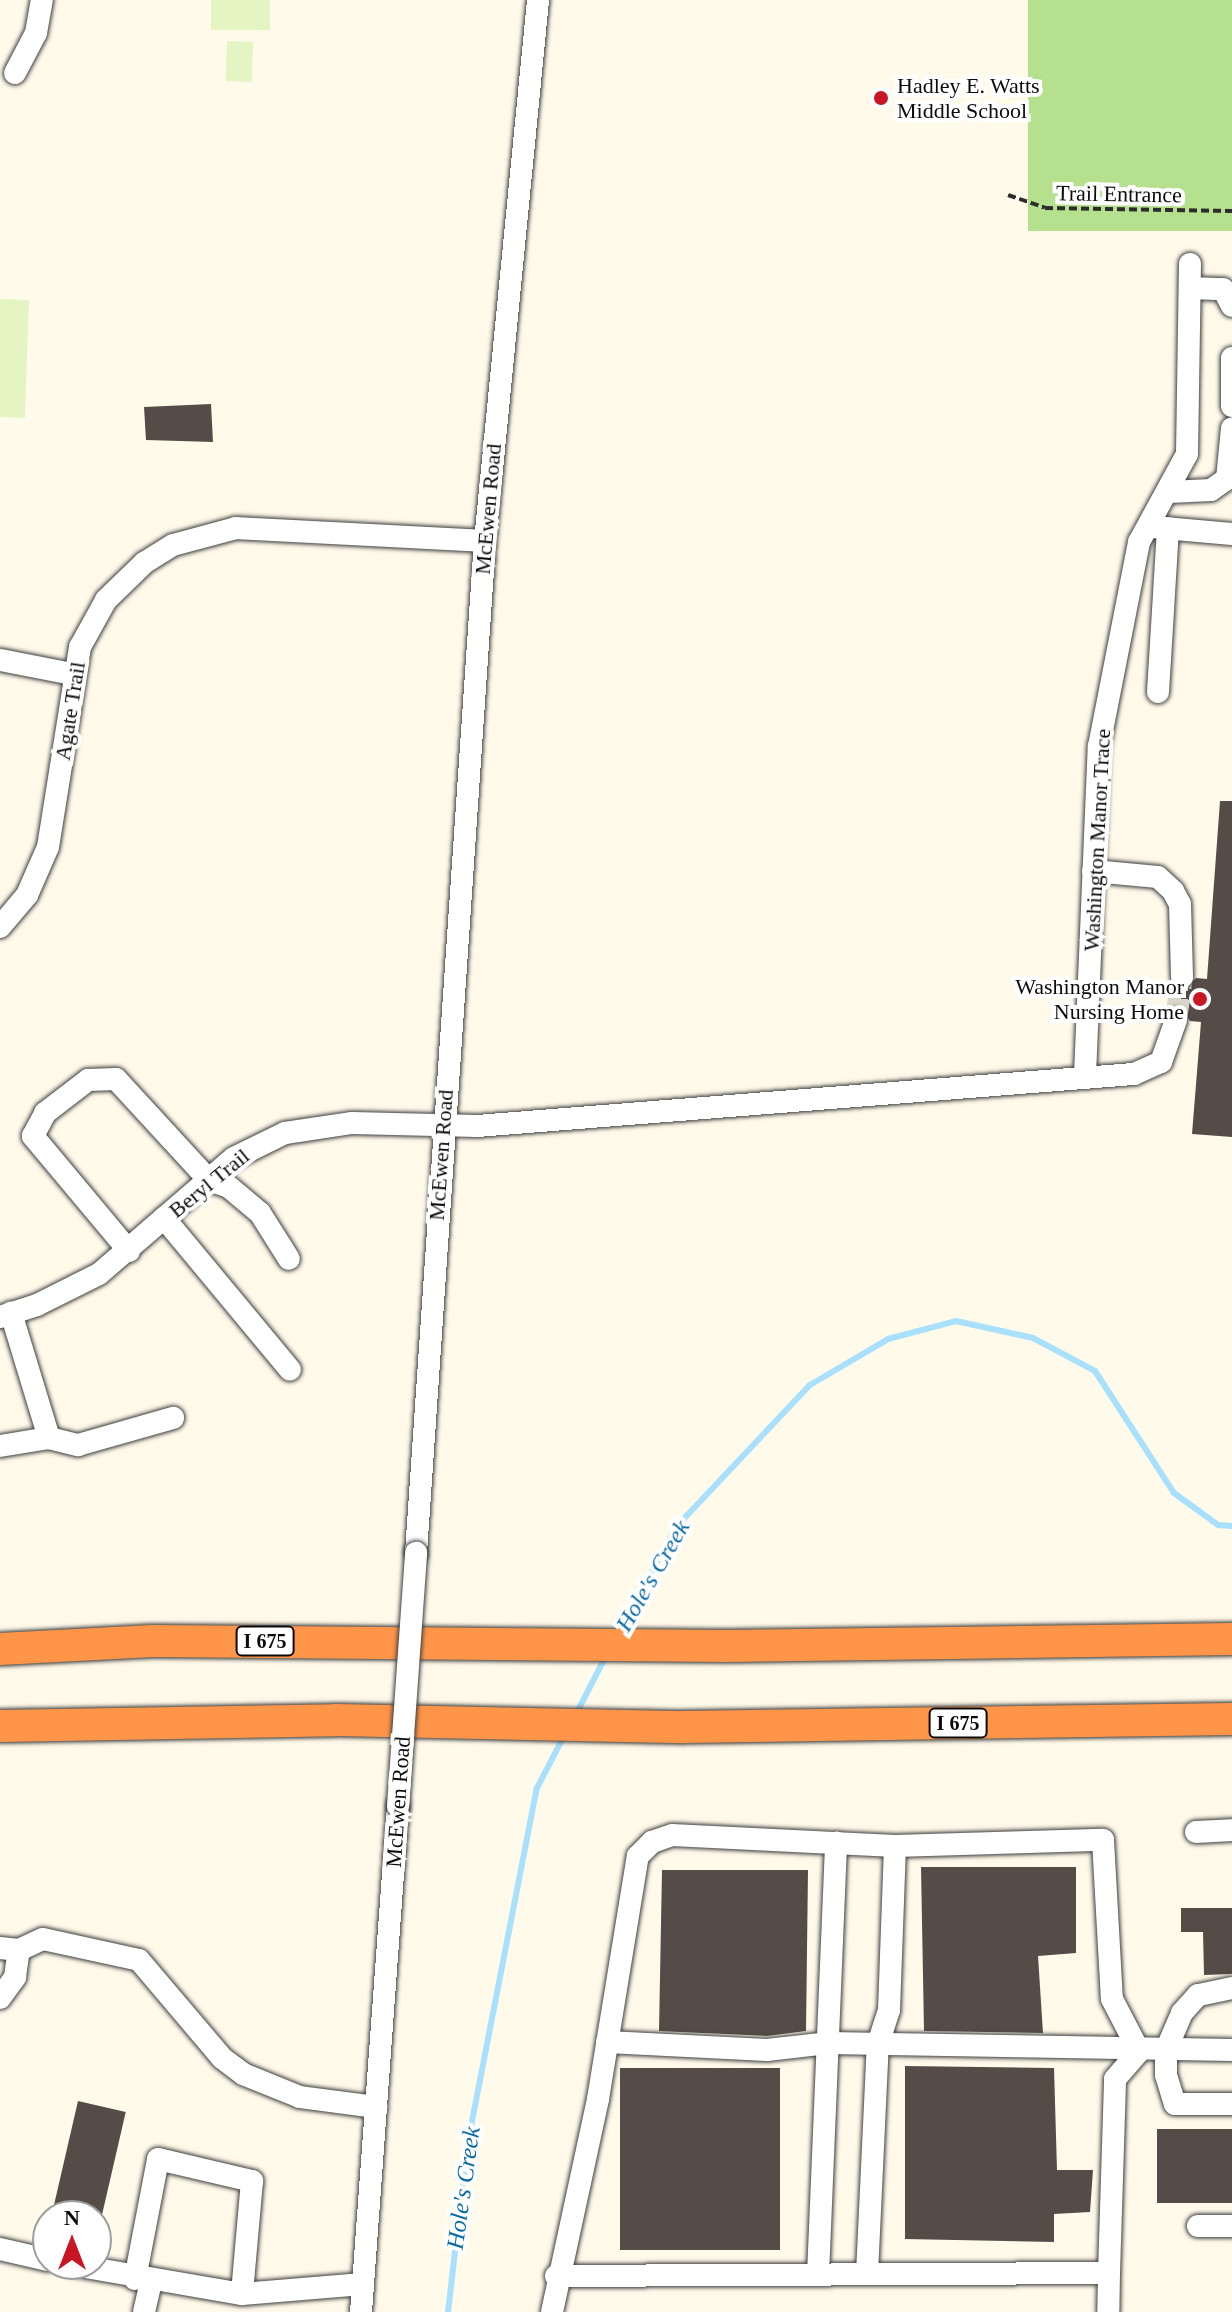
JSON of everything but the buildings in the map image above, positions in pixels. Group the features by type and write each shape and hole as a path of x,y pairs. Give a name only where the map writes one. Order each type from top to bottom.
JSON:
{"highway":[{"name":"I 675","path":"0,1649 153,1641 726,1646 1232,1639"},
{"name":"I 675","path":"0,1726 131,1720 684,1727 1232,1719"}],"street":[{"path":"15,73 36,33 42,0"},
{"name":"McEwen Road","path":"361,2312 485,541 538,0"},
{"name":"Washington Manor Trace","path":"1085,1075 1099,746 1139,542 1158,528 1169,492 1187,454 1190,264"},
{"path":"1190,288 1223,289 1232,306"},
{"path":"1232,358 1232,406"},
{"path":"1169,492 1211,490 1227,479 1232,428"},
{"name":"Agate Trail","path":"0,927 27,895 48,847 72,674 91,623 125,579 173,545 209,533 264,527 485,541"},
{"path":"1158,692 1158,528 1232,534"},
{"path":"0,660 72,674"},
{"path":"1093,871 1158,877 1173,891 1180,904 1182,977"},
{"path":"443,1125 1030,1084 1085,1075 1134,1074 1161,1062 1176,1020"},
{"path":"129,1251 33,1136 45,1113 88,1080 116,1079 209,1180 229,1187 260,1213 289,1259"},
{"name":"Beryl Trail","path":"6,1315 69,1291 129,1251 209,1180 258,1144 298,1130 352,1123 443,1125"},
{"path":"164,1218 290,1370"},
{"path":"6,1315 49,1438"},
{"path":"0,1446 49,1438 78,1445 173,1418"},
{"path":"1196,1832 1232,1830"},
{"path":"552,2312 556,2276 607,2042 638,1856 652,1842 672,1835 895,1846 1103,1840 1112,1999 1139,2051"},
{"path":"818,2275 836,1842"},
{"path":"867,2274 878,2044 889,2010 895,1846"},
{"path":"0,1998 15,1977 10,1949 43,1939 139,1960 222,2058 243,2074 300,2097 376,2107"},
{"path":"1232,1988 1198,1995 1182,2013 1166,2050 1166,2075 1175,2104 1232,2104"},
{"path":"607,2042 767,2050 828,2043 1139,2051 1232,2050"},
{"path":"1108,2312 1115,2079 1139,2051"},
{"path":"144,2312 143,2280 158,2159 252,2181 250,2300"},
{"path":"1198,2226 1232,2226"},
{"path":"0,2249 32,2256"},
{"path":"112,2273 250,2300 363,2284"},
{"path":"556,2276 1109,2273"}],"path":[{"name":"Trail Entrance","path":"1008,195 1045,208 1232,211"}],"green space":[{"path":"211,0 270,0 270,30 211,30"},
{"path":"1028,0 1232,0 1232,231 1028,231"},
{"path":"227,41 253,42 252,82 226,81"},
{"path":"0,299 29,300 25,418 0,417"}],"waterway":[{"name":"Hole's Creek","path":"617,1636 676,1527 810,1385 888,1339 956,1321 1033,1338 1095,1371 1174,1493 1218,1525 1232,1526"},
{"name":"Hole's Creek","path":"576,1714 606,1656"},
{"name":"Hole's Creek","path":"448,2312 467,2147 537,1788 565,1734"}],"tunnel":[{"path":"1176,1020 1182,977"}],"place":[{"name":"Hadley E. Watts Middle School","path":"881,98"},
{"name":"Washington Manor Nursing Home","path":"1200,999"}]}
